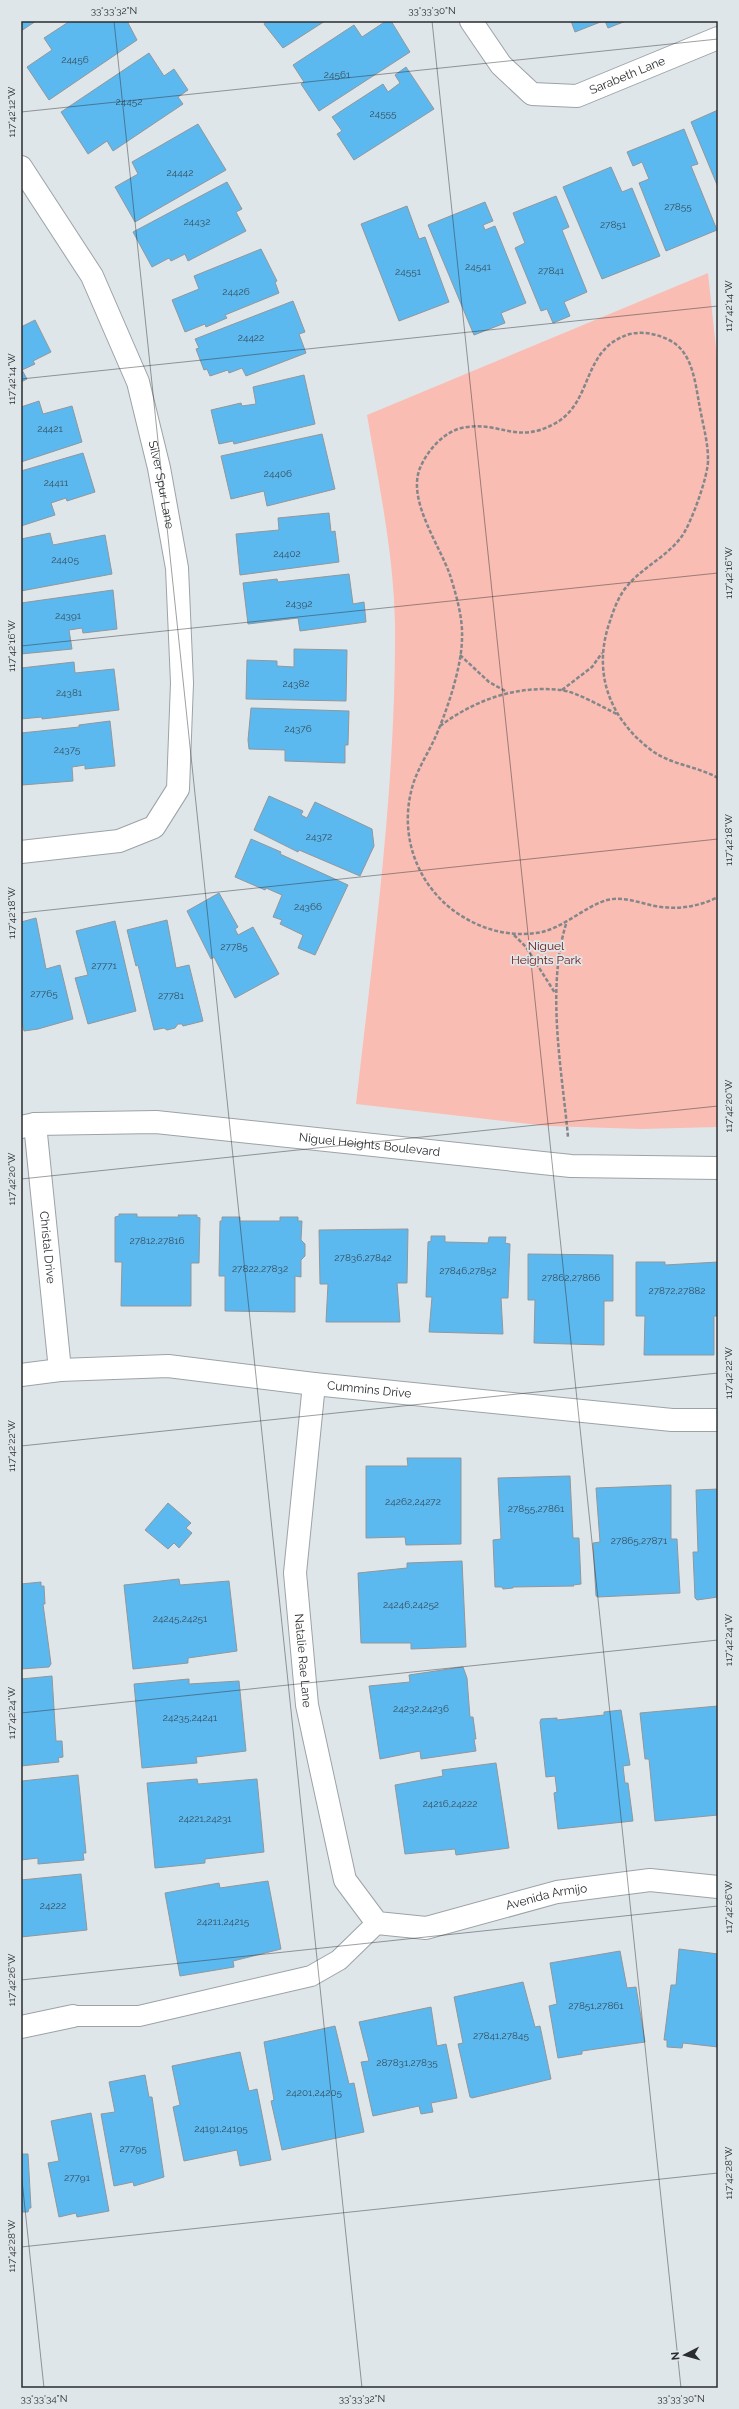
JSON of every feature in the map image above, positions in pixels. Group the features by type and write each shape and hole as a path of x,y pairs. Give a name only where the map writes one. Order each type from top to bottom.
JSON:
{"street":[{"name":"Sarabeth Lane","path":"471,21 501,65 532,94 577,96 718,38"},
{"name":"Silver Spur Lane","path":"21,167 92,276 138,382 159,468 178,568 182,683 178,789 154,827 119,842 21,852"},
{"name":"Niguel Heights Boulevard","path":"28,1126 156,1122 571,1166 718,1168"},
{"name":"Christal Drive","path":"28,1126 60,1370"},
{"name":"Cummins Drive","path":"21,1375 60,1370 168,1366 314,1384 672,1420 718,1420"},
{"name":"Natalie Rae Lane","path":"314,1384 294,1573 307,1705 345,1880 377,1924"},
{"name":"Avenida Armijo","path":"377,1924 426,1928 557,1892 650,1880 718,1886"},
{"path":"21,2027 73,2016"}],"lane":[{"path":"73,2016 139,2016 310,1976 339,1960 377,1924"}],"path":[{"path":"718,778 714,775 676,764 654,752 631,731 617,714 610,699 603,675 602,653 608,627 616,603 628,584 682,536 701,489 709,463 695,379 688,359 674,342 655,335 637,332 616,339 602,350 575,407 558,422 536,431 516,433 466,427 446,434 430,451 418,472 416,491 422,510 450,576 459,608 462,639 448,706 420,767 410,793 409,844 418,869 435,893 452,909 472,922 494,931 514,934 541,932 566,924 589,909 610,899 630,899 657,906 681,908 703,904 718,897"},
{"path":"561,690 592,667 602,653"},
{"path":"460,654 489,682 507,692"},
{"path":"440,726 459,712 507,692 561,690 617,714"},
{"path":"566,924 559,944 555,993 571,1166"},
{"path":"514,934 530,952 555,993"}],"green space":[{"name":"Niguel Heights Park","path":"708,273 718,367 718,1127 641,1129 547,1126 356,1104 377,925 388,806 392,746 395,626 389,546 367,415"}],"building":[{"path":"21,21 36,21 21,31"},
{"path":"70,21 127,21 137,40 49,100 27,67 52,50 44,38"},
{"path":"266,21 325,21 283,48 264,24"},
{"path":"386,21 391,21 410,52 319,111 301,84 304,82 293,65 354,25 362,37"},
{"path":"571,21 603,21 575,32"},
{"path":"605,21 626,21 608,28"},
{"path":"149,53 164,76 174,69 188,90 178,97 183,104 113,151 107,141 88,154 61,112"},
{"path":"406,67 434,109 354,160 337,134 342,131 332,117 383,84 388,92 400,83 395,75"},
{"path":"718,110 718,187 691,122"},
{"path":"198,124 226,170 135,222 115,187 138,174 132,162"},
{"path":"684,129 698,164 691,166 717,230 666,251 639,183 649,179 642,162 633,166 627,152"},
{"path":"611,167 622,192 632,188 660,256 602,279 563,187"},
{"path":"227,182 242,209 236,212 246,231 188,261 185,254 171,261 169,258 152,267 133,232"},
{"path":"556,196 569,227 562,230 587,292 564,302 570,316 553,323 547,309 541,311 515,248 525,243 513,213"},
{"path":"485,202 493,221 483,225 485,230 495,226 526,303 501,313 505,323 474,335 428,225"},
{"path":"407,206 419,239 425,237 449,302 399,321 361,224"},
{"path":"261,249 277,281 275,282 279,293 225,315 227,318 206,327 205,324 185,332 172,300 199,289 194,276"},
{"path":"293,301 305,332 299,334 306,353 246,376 242,368 229,373 228,370 210,376 207,369 204,370 196,349 199,348 195,339"},
{"path":"35,320 51,352 33,361 35,364 22,370 27,379 21,382 21,327"},
{"path":"304,375 315,424 234,444 233,441 219,444 211,410 241,403 242,406 256,404 253,387"},
{"path":"39,401 43,414 72,406 82,442 21,462 21,407"},
{"path":"322,434 335,489 267,506 264,491 231,499 221,456"},
{"path":"83,453 95,492 67,501 66,498 51,503 55,515 21,526 21,471"},
{"path":"329,513 331,532 335,531 339,562 240,575 236,534 279,530 278,518"},
{"path":"50,533 53,545 105,535 112,574 21,591 21,539"},
{"path":"349,574 353,604 364,602 366,622 300,631 298,618 248,624 243,583 277,579 278,582"},
{"path":"113,590 117,629 83,633 82,628 69,630 72,649 21,654 21,603"},
{"path":"294,649 347,650 346,701 246,699 247,660 277,661 277,666 294,667"},
{"path":"74,662 75,673 114,669 119,710 42,719 42,717 21,719 21,668"},
{"path":"251,708 349,711 348,745 345,745 345,763 285,761 285,750 249,749 248,740"},
{"path":"110,721 115,766 85,769 85,765 72,767 73,781 22,785 21,733 79,727 79,725"},
{"path":"269,796 303,811 301,815 307,818 315,802 372,829 374,846 360,876 299,850 298,852 254,830"},
{"path":"251,839 348,885 315,955 298,948 303,935 280,924 282,920 273,917 282,895 266,888 265,890 235,877"},
{"path":"219,893 238,927 235,929 238,935 253,927 279,974 235,998 214,957 211,959 187,911"},
{"path":"36,918 46,969 60,965 73,1019 38,1029 24,1031 21,1018 21,922"},
{"path":"167,920 176,968 189,965 203,1021 183,1026 182,1024 178,1024 175,1028 167,1030 164,1028 154,1030 138,965 136,966 127,930"},
{"path":"115,921 136,1011 88,1024 75,978 88,975 76,931"},
{"path":"119,1214 137,1214 137,1217 179,1217 178,1215 197,1215 197,1217 200,1218 199,1263 191,1263 191,1306 121,1306 122,1262 115,1262 115,1217 119,1216"},
{"path":"222,1217 240,1217 240,1221 280,1221 280,1217 298,1217 298,1221 302,1221 301,1240 305,1244 305,1256 301,1260 301,1277 295,1276 295,1312 225,1311 225,1276 219,1276 220,1221 222,1221"},
{"path":"408,1229 407,1283 397,1283 400,1322 326,1322 328,1284 320,1284 319,1230"},
{"path":"431,1236 445,1236 445,1242 488,1243 489,1237 506,1237 505,1243 510,1244 508,1298 501,1298 503,1334 429,1332 432,1297 426,1297 428,1242 431,1241"},
{"path":"528,1254 613,1255 613,1301 604,1301 604,1345 534,1343 535,1300 528,1300"},
{"path":"636,1262 665,1262 665,1265 718,1262 718,1316 714,1316 714,1355 644,1355 645,1316 636,1316"},
{"path":"407,1458 461,1458 461,1544 406,1545 405,1537 366,1538 366,1466 408,1466"},
{"path":"570,1476 573,1538 579,1538 581,1584 573,1585 574,1586 513,1587 503,1589 502,1587 495,1587 493,1540 501,1539 498,1478"},
{"path":"671,1485 671,1539 677,1539 680,1593 596,1596 593,1543 600,1542 596,1488"},
{"path":"718,1489 718,1597 697,1600 695,1598 693,1552 698,1552 696,1490"},
{"path":"168,1503 191,1523 186,1528 192,1533 179,1548 174,1543 168,1549 145,1530"},
{"path":"462,1561 466,1647 411,1649 411,1643 361,1643 358,1573 407,1568 407,1563"},
{"path":"179,1579 180,1585 229,1581 237,1651 188,1658 188,1663 133,1669 124,1585"},
{"path":"41,1582 41,1586 44,1586 45,1604 43,1604 51,1664 49,1667 21,1669 21,1584"},
{"path":"463,1667 467,1678 470,1717 473,1717 476,1751 421,1759 420,1751 380,1759 369,1686 410,1682 409,1675"},
{"path":"52,1676 56,1741 62,1741 63,1757 58,1758 59,1762 21,1766 21,1679"},
{"path":"189,1679 189,1684 239,1681 246,1751 196,1757 197,1763 142,1768 134,1684"},
{"path":"718,1706 718,1815 655,1821 649,1759 645,1759 640,1713"},
{"path":"621,1710 630,1765 623,1766 625,1783 628,1783 633,1821 558,1829 554,1793 557,1792 555,1776 546,1777 540,1722 541,1719 557,1718 557,1720 604,1715 604,1712"},
{"path":"496,1763 509,1848 456,1855 455,1849 405,1854 395,1785 443,1776 442,1770"},
{"path":"78,1775 86,1853 83,1853 84,1860 38,1864 38,1858 21,1860 22,1781"},
{"path":"197,1779 198,1784 257,1779 264,1852 205,1859 205,1863 155,1868 147,1783"},
{"path":"81,1874 87,1930 21,1937 21,1880"},
{"path":"268,1881 281,1949 233,1961 234,1967 180,1976 165,1893 219,1883 220,1888"},
{"path":"679,1949 718,1954 718,2047 683,2043 682,2048 667,2047 667,2040 664,2040 671,1985 676,1985"},
{"path":"620,1951 627,1988 636,1987 645,2042 582,2051 582,2054 558,2058 549,2006 557,2004 550,1963"},
{"path":"523,1982 535,2027 540,2026 551,2079 472,2098 470,2097 458,2044 463,2043 454,1997"},
{"path":"431,2007 437,2046 446,2044 457,2098 431,2103 433,2112 421,2114 419,2106 373,2116 361,2062 369,2061 359,2022"},
{"path":"335,2026 349,2084 354,2083 364,2132 282,2150 271,2101 274,2100 264,2042"},
{"path":"240,2052 249,2091 257,2089 271,2160 240,2166 237,2150 184,2161 173,2107 180,2105 172,2066"},
{"path":"145,2075 149,2097 152,2097 164,2177 134,2186 133,2182 114,2186 101,2114 115,2112 109,2082"},
{"path":"91,2113 109,2211 77,2217 76,2213 59,2217 48,2163 59,2161 51,2121"},
{"path":"21,2154 28,2154 31,2208 29,2208 28,2212 21,2212"}]}
